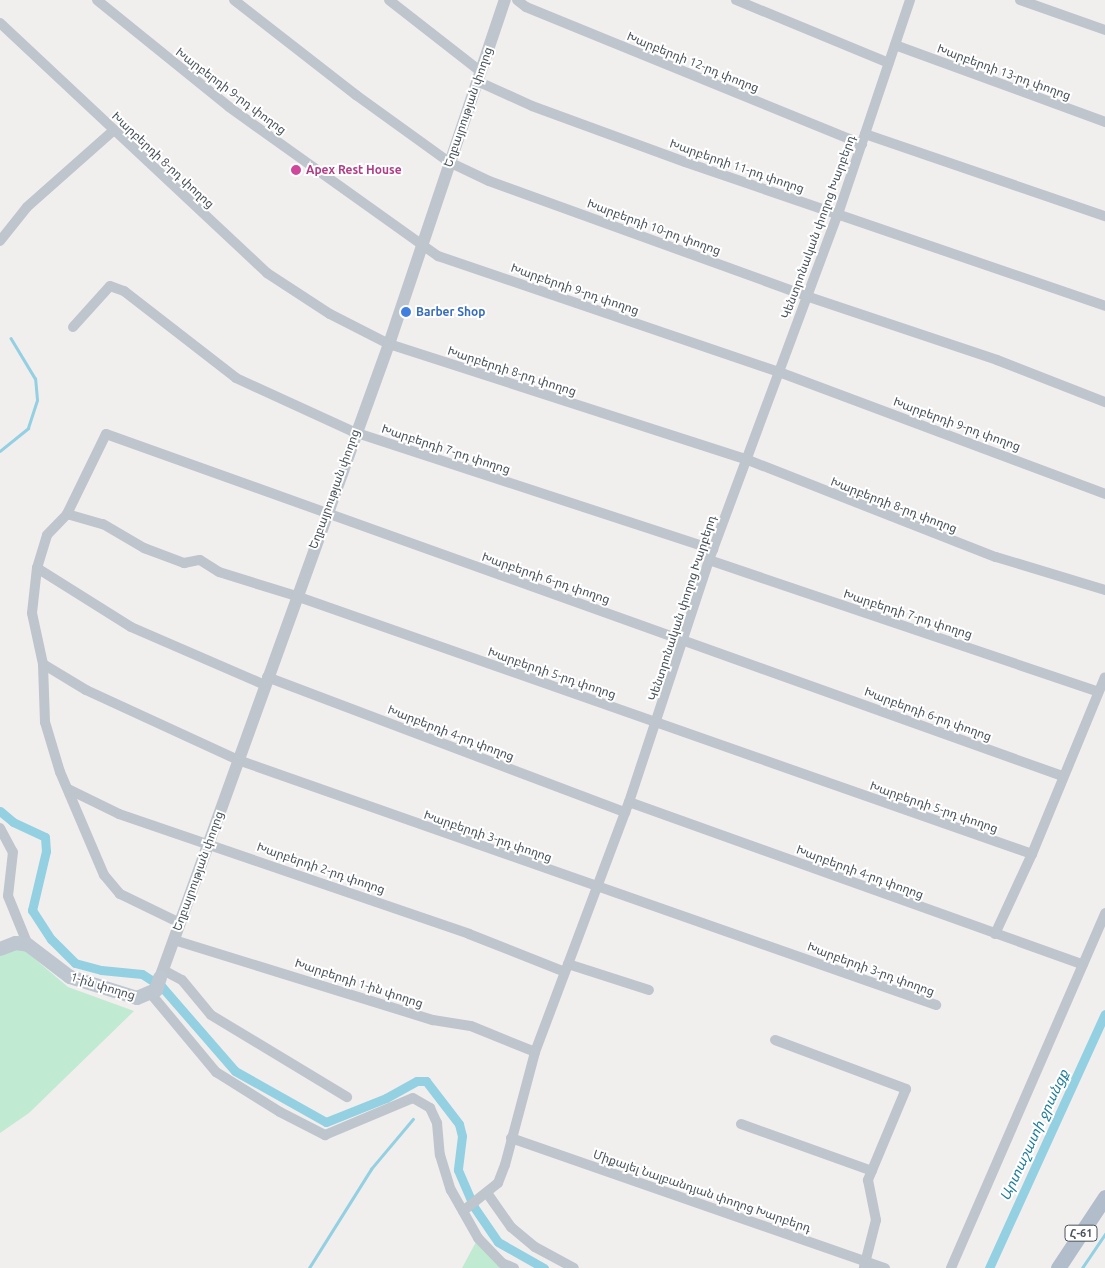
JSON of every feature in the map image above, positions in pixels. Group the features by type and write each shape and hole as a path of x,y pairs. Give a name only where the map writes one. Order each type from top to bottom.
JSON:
{"main road":[{"path":"0,949 16,943 28,945"},
{"name":"1-ին փողոց","path":"28,945 70,977 138,998 157,983"},
{"name":"Հ-61","path":"1058,1268 1105,1197"}],"street":[{"name":"Խարբերդի 9-րդ փողոց","path":"97,0 228,107 420,246 438,256 779,372 1105,494"},
{"name":"Խարբերդի 10-րդ փողոց","path":"234,0 356,95 449,162 489,181 806,296 997,360 1105,402"},
{"name":"Խարբերդի 11-րդ փողոց","path":"389,0 478,76 532,106 1105,306"},
{"name":"Եղբայրության փողոց","path":"157,983 174,940 354,432 389,344 420,246 505,0"},
{"name":"Խարբերդի 12-րդ փողոց","path":"517,0 526,7 864,139 1105,216"},
{"path":"736,0 889,63"},
{"name":"Կենտրոնական փողոց Խարբերդ","path":"463,1210 487,1193 498,1182 535,1052 627,807 685,639 709,560 748,460 806,296 838,214 910,0"},
{"path":"1020,0 1105,30"},
{"name":"Խարբերդի 8-րդ փողոց","path":"0,23 34,52 113,131 267,273 330,314 389,344 748,460 996,557 1105,590"},
{"name":"Խարբերդի 13-րդ փողոց","path":"895,45 1105,122"},
{"path":"0,241 26,207 113,131"},
{"name":"Խարբերդի 7-րդ փողոց","path":"73,327 110,286 124,291 236,378 354,432 713,549"},
{"name":"Խարբերդի 6-րդ փողոց","path":"67,514 106,434 325,514 685,639 1062,776"},
{"path":"67,514 47,535 37,568 32,613 43,664 45,722 68,789 104,875 120,894 180,923"},
{"name":"Խարբերդի 5-րդ փողոց","path":"67,514 104,524 144,548 184,563 200,560 219,572 296,596 1032,854"},
{"name":"Խարբերդի 7-րդ փողոց","path":"709,560 1098,692"},
{"name":"Խարբերդի 4-րդ փողոց","path":"37,568 131,627 266,681 1082,965"},
{"name":"Խարբերդի 3-րդ փողոց","path":"43,664 86,690 238,760 936,1005"},
{"path":"995,934 1032,854 1062,776 1105,676"},
{"name":"Խարբերդի 2-րդ փողոց","path":"68,789 119,814 208,842 566,968 648,990"},
{"path":"0,828 13,852 8,896 28,945"},
{"path":"952,1268 1105,913"},
{"name":"Խարբերդի 1-ին փողոց","path":"174,940 433,1020 471,1026 535,1052"},
{"path":"347,1097 211,1015 182,980 157,983 216,1072 280,1112 325,1135 413,1098 430,1108 437,1123 440,1155 451,1190 478,1238 502,1263 514,1268"},
{"path":"775,1040 906,1089 868,1180 876,1220 864,1265"},
{"path":"741,1124 872,1171"},
{"name":"Միքայել Նալբանդյան փողոց Խարբերդ","path":"512,1138 864,1265 885,1268"},
{"path":"487,1193 511,1227 535,1247 574,1268"}],"green space":[{"path":"16,943 68,987 134,1011 29,1113 0,1133 0,950"},
{"path":"476,1242 514,1268 462,1268"}],"waterway":[{"path":"0,451 28,428 37,400 35,379 11,339"},
{"name":"Արտաշատի ջրանցք","path":"0,811 13,822 45,837 46,851 32,910 51,939 75,963 101,970 142,974 162,987 235,1071 326,1122 386,1098 417,1081 426,1081 459,1124 462,1136 458,1170 474,1207 498,1242 544,1268"},
{"name":"Արտաշատի ջրանցք","path":"989,1268 1105,1014"},
{"path":"309,1268 371,1169 413,1119"},
{"path":"1082,1268 1105,1234"}],"place":[{"name":"Apex Rest House","path":"296,170"},
{"name":"Barber Shop","path":"406,312"}]}
